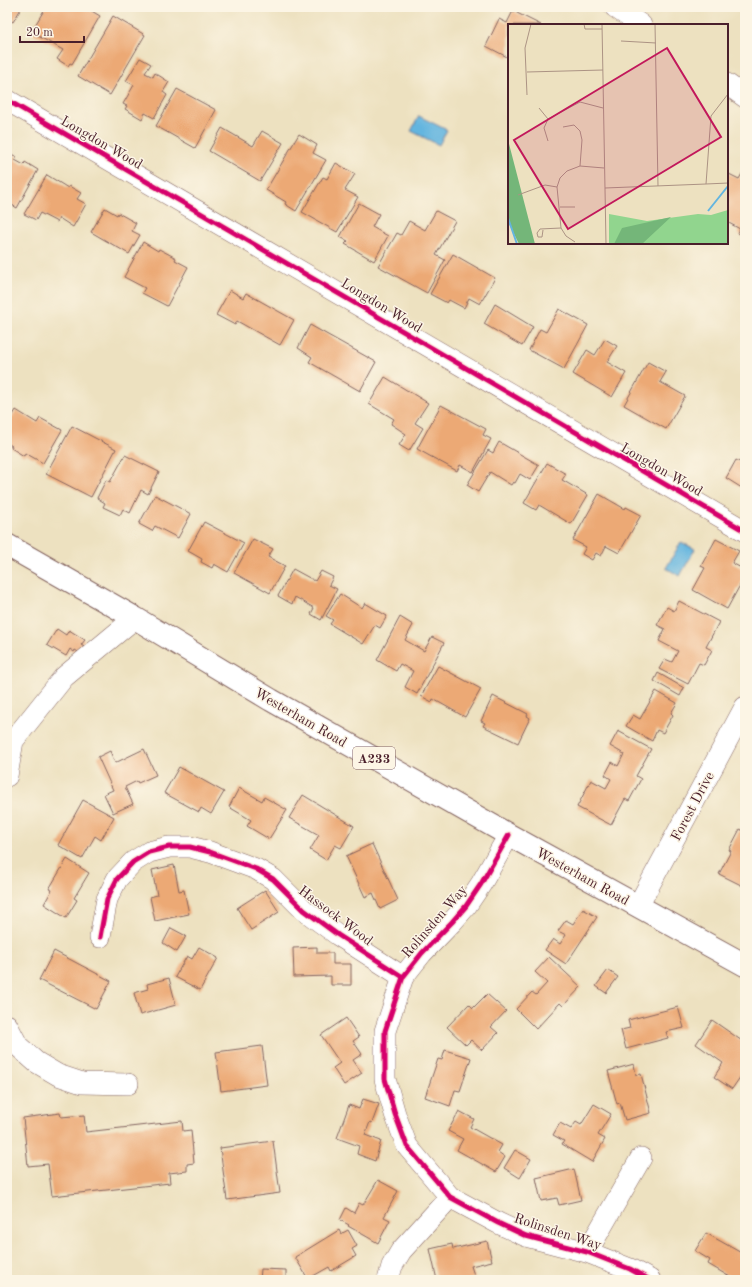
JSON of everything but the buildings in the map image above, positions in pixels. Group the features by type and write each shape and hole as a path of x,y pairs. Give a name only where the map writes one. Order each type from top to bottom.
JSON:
{"main road":[{"name":"Westerham Road","path":"7,545 135,618 278,704 509,835 745,965"}],"street":[{"path":"615,7 640,24"},
{"path":"728,85 745,97"},
{"name":"Longdon Wood","path":"7,100 745,531"},
{"path":"7,776 13,741 64,677 135,618"},
{"name":"Forest Drive","path":"638,906 745,707"},
{"name":"Rolinsden Way","path":"509,835 481,884 466,906 422,953 403,977 385,1031 385,1079 394,1114 407,1146 450,1197 498,1224 526,1236 586,1252 630,1269 650,1280"},
{"name":"Hassock Wood","path":"100,937 107,899 117,879 133,862 149,852 169,847 190,847 210,852 262,872 273,879 304,910 338,935 403,977"},
{"path":"7,1025 18,1046 36,1062 58,1075 82,1082 128,1084"},
{"path":"586,1252 641,1158"},
{"path":"388,1280 392,1266 401,1251 450,1197"}],"water":[{"path":"419,116 447,130 439,145 411,131"},
{"path":"681,542 695,549 680,576 666,568"}],"cycle path":[{"path":"7,100 745,531"},
{"path":"509,835 481,884 466,906 422,953 403,977 385,1031 385,1079 395,1114 407,1146 450,1197 498,1223 526,1236 587,1252 630,1269 650,1280"},
{"path":"100,937 107,899 117,879 133,862 149,852 169,847 190,847 210,852 256,869 273,879 304,910 338,935 403,977"}]}
